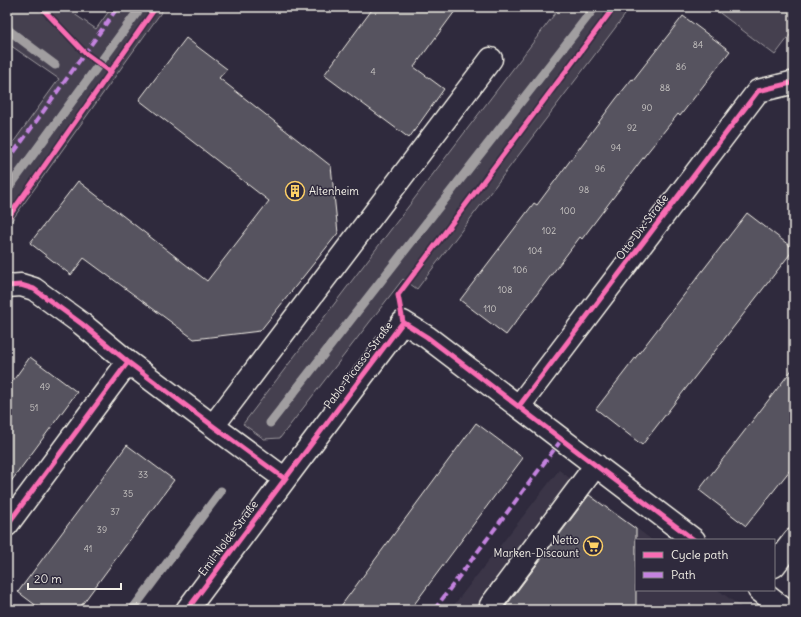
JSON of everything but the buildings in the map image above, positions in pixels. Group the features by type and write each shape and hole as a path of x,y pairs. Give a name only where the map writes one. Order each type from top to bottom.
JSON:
{"street":[{"path":"213,426 492,59"},
{"name":"Otto-Dix-Straße","path":"518,406 758,91 791,83 794,85"},
{"path":"7,286 21,285 34,289 82,324 128,362 285,479"},
{"name":"Pablo-Picasso-Straße","path":"285,479 403,322 427,337 693,539"},
{"path":"7,525 128,362"},
{"path":"491,605 596,465"},
{"name":"Emil-Nolde-Straße","path":"187,610 285,479"},
{"path":"775,565 794,540"},
{"path":"761,591 785,610"}],"shaded area":[{"path":"7,7 64,7 96,29 112,7 165,7 7,227 7,151 59,79 7,43"},
{"path":"560,7 631,7 417,289 403,279 280,438 264,439 243,424"},
{"path":"712,7 794,7 794,30 775,55"},
{"path":"559,470 651,539 635,539 635,591 719,591 745,610 450,610"}],"waterway":[{"path":"7,190 141,7"},
{"path":"270,423 595,7"},
{"path":"7,29 55,65"},
{"path":"132,610 221,491"}],"marked path":[{"path":"7,162 118,7"},
{"path":"434,610 562,439"}],"cycle path":[{"path":"41,7 85,53 111,72"},
{"path":"7,219 156,7"},
{"path":"403,322 398,295 614,7"},
{"path":"519,406 758,91 791,83 794,85"},
{"path":"7,286 21,285 34,289 82,324 128,362 285,479 403,322 427,337 693,539"},
{"path":"7,525 128,362"},
{"path":"187,610 285,479"}],"place":[{"name":"Altenheim","path":"295,191"},
{"name":"Netto Marken-Discount","path":"593,546"}]}
